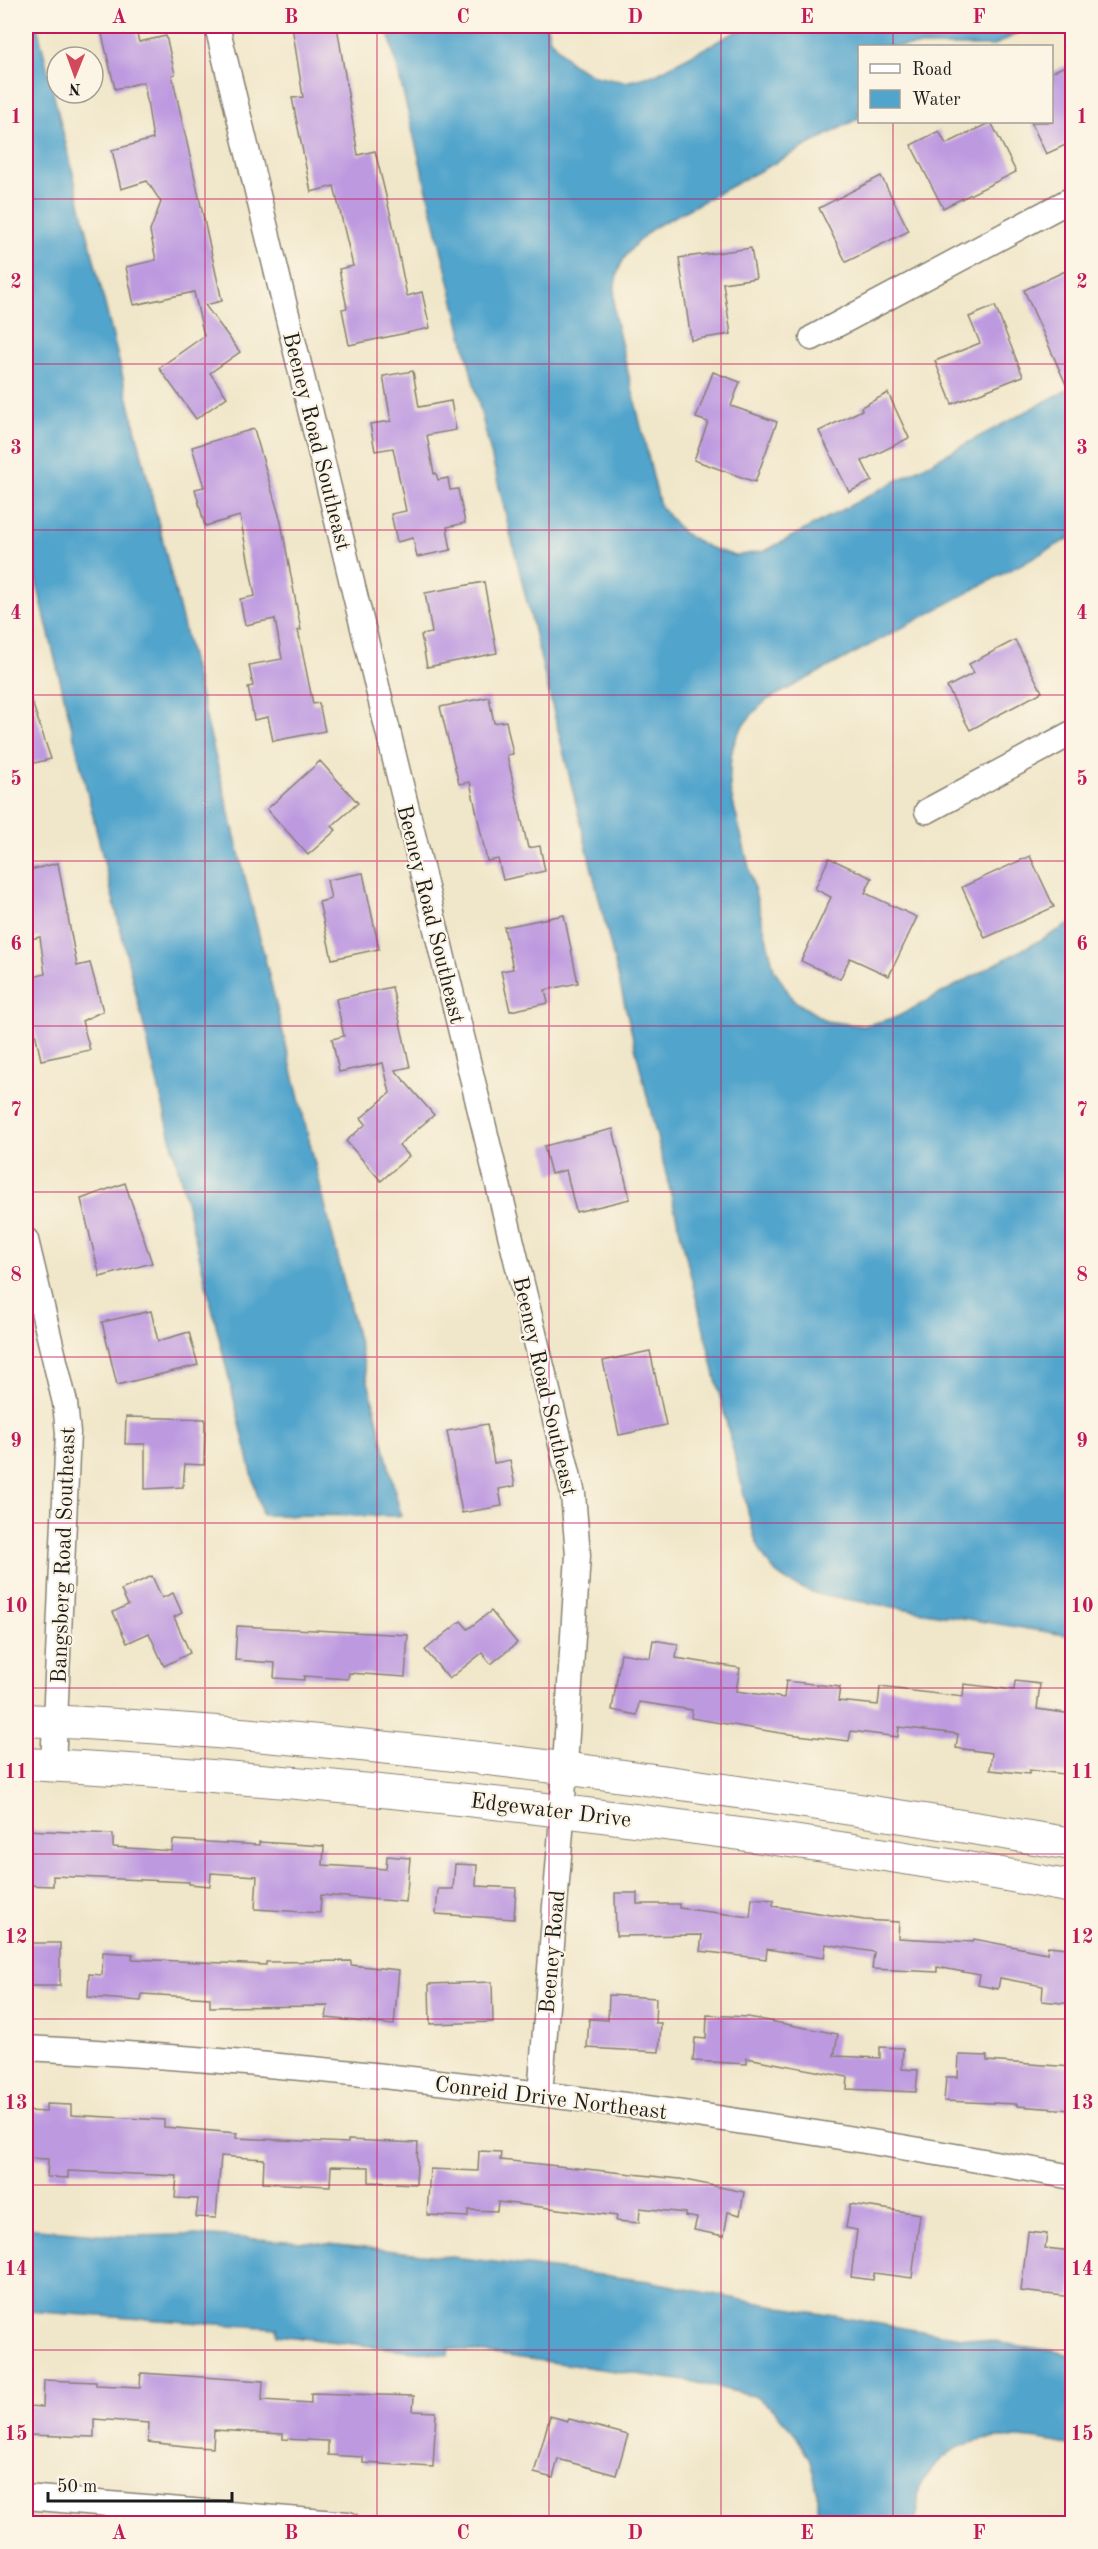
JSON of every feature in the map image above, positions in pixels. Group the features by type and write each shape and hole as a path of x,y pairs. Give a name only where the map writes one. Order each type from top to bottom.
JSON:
{"street":[{"name":"Beeney Road Southeast","path":"217,26 573,1494 578,1555 563,1810"},
{"path":"812,338 1072,199"},
{"path":"927,811 1072,733"},
{"name":"Bangsberg Road Southeast","path":"26,1240 65,1403 68,1433 41,1720 39,1765"},
{"name":"Edgewater Drive","path":"41,1720 333,1742 565,1769 808,1800 1072,1844"},
{"name":"Edgewater Drive","path":"39,1765 389,1790 563,1810 837,1847 981,1869 1072,1887"},
{"name":"Beeney Road","path":"540,2094 563,1810"},
{"name":"Conreid Drive Northeast","path":"26,2048 331,2071 540,2094 821,2133 1072,2177"},
{"path":"26,2497 348,2523"}],"water":[{"path":"26,26 37,26 45,59 45,105 56,105 401,1516 262,1515 26,539"},
{"path":"387,26 547,26 550,39 571,63 594,76 625,82 654,75 747,26 1032,26 995,45 858,45 858,119 653,228 625,257 616,278 615,318 660,506 683,533 708,547 735,556 765,551 1072,387 1072,537 767,700 747,720 735,739 730,761 730,790 774,969 793,1000 826,1021 863,1026 897,1017 1072,923 1072,1636 820,1595 778,1575 766,1560 754,1536"},
{"path":"26,2228 120,2236 195,2235 319,2243 470,2259 649,2281 742,2300 909,2329 1054,2351 1072,2355 1072,2446 1015,2438 977,2441 960,2447 944,2457 923,2480 919,2490 917,2523 817,2523 817,2489 810,2460 794,2432 773,2409 754,2396 694,2382 449,2348 448,2355 277,2335 277,2328 26,2311"}],"building":[{"path":"100,26 135,26 139,42 166,36 175,74 172,75 222,301 205,305 240,352 210,373 227,397 196,419 159,368 204,336 194,292 134,305 126,267 156,260 150,231 161,202 147,181 121,189 112,150 153,139 144,82 115,89"},
{"path":"292,26 337,26 358,155 375,151 407,296 422,292 430,328 349,345 342,309 347,308 339,269 353,266 334,186 311,192 292,98 303,97"},
{"path":"1072,63 1072,142 1046,154 1031,123 1053,123 1053,72"},
{"path":"992,123 1016,172 943,208 911,145 939,131 946,144"},
{"path":"881,176 909,231 846,262 819,208"},
{"path":"751,248 756,278 723,283 731,334 691,340 679,258"},
{"path":"1072,268 1072,398 1024,290"},
{"path":"995,306 1023,376 952,404 935,361 980,343 969,317"},
{"path":"413,371 419,407 451,401 456,430 427,435 434,474 436,473 438,480 448,478 450,490 458,489 465,523 447,527 451,550 417,557 413,538 397,542 391,514 406,511 393,448 375,451 370,424 391,421 383,376"},
{"path":"713,372 740,382 731,406 777,422 755,482 694,460 708,422 696,418"},
{"path":"888,393 909,438 862,461 872,481 849,492 819,431 862,410 861,407"},
{"path":"254,429 281,522 301,630 298,630 313,704 319,703 325,731 273,741 268,717 254,720 248,687 253,686 249,665 282,659 275,619 245,625 240,599 255,596 240,516 205,526 195,489 204,487 192,447"},
{"path":"484,582 497,653 427,667 421,635 432,633 425,593"},
{"path":"1015,640 1042,692 970,730 947,687 974,673 969,664"},
{"path":"29,693 51,759 26,765 26,694"},
{"path":"489,697 494,723 506,721 513,754 507,755 528,848 540,846 545,871 503,880 498,859 487,861 470,782 459,784 440,707"},
{"path":"320,761 358,803 332,826 336,830 308,855 267,809"},
{"path":"1030,856 1054,907 985,938 962,887"},
{"path":"829,858 872,878 865,893 917,917 889,976 850,958 840,979 801,961 831,897 815,889"},
{"path":"58,863 77,966 90,963 103,1011 82,1021 90,1050 41,1060 26,991 26,979 45,974 40,937 26,940 26,871"},
{"path":"363,873 379,949 332,959 319,902 331,899 327,880"},
{"path":"564,915 578,983 545,990 548,1003 510,1011 501,971 513,969 504,927"},
{"path":"392,987 410,1067 395,1070 434,1115 399,1145 409,1156 381,1181 346,1141 366,1124 361,1118 390,1093 383,1063 339,1072 332,1039 344,1036 336,999"},
{"path":"613,1129 630,1199 576,1212 566,1170 551,1174 544,1146"},
{"path":"125,1183 152,1263 100,1277 81,1199"},
{"path":"151,1311 158,1341 189,1332 198,1365 117,1385 102,1322"},
{"path":"650,1351 666,1425 619,1435 603,1361"},
{"path":"126,1417 205,1419 204,1465 185,1464 183,1487 145,1489 145,1444 125,1444"},
{"path":"487,1424 494,1463 510,1460 515,1486 499,1489 502,1506 462,1513 447,1431"},
{"path":"152,1576 162,1598 173,1593 182,1613 174,1617 190,1653 164,1666 149,1633 127,1643 113,1612 128,1605 121,1590"},
{"path":"491,1611 517,1643 491,1664 482,1653 449,1679 425,1650 461,1621 468,1629"},
{"path":"237,1626 408,1635 405,1677 349,1673 348,1679 304,1676 304,1680 274,1678 275,1663 235,1660"},
{"path":"653,1640 678,1644 676,1658 740,1668 736,1691 784,1698 786,1681 840,1687 838,1701 878,1705 880,1687 963,1697 964,1684 1014,1690 1015,1681 1040,1684 1037,1709 1072,1714 1072,1775 1029,1770 1029,1774 990,1770 992,1753 956,1748 958,1734 899,1727 898,1737 851,1731 849,1741 780,1733 691,1718 692,1710 639,1702 637,1715 612,1710 621,1653 650,1658"},
{"path":"26,1830 113,1834 113,1847 172,1851 173,1840 324,1846 323,1865 386,1869 387,1856 410,1858 406,1902 321,1895 320,1913 255,1909 257,1876 211,1873 210,1886 189,1884 189,1882 53,1876 53,1886 26,1885"},
{"path":"455,1864 477,1865 476,1886 516,1888 514,1919 436,1914 438,1889 453,1889"},
{"path":"615,1893 637,1893 637,1904 679,1904 679,1908 750,1917 752,1898 774,1900 773,1906 864,1920 899,1922 898,1938 973,1942 974,1939 1047,1953 1048,1946 1068,1948 1067,1962 1072,1962 1072,2004 1042,2001 1043,1986 1000,1978 998,1989 978,1985 980,1975 937,1967 937,1972 872,1969 874,1952 826,1944 824,1958 767,1949 766,1959 700,1951 702,1935 616,1936"},
{"path":"26,1943 60,1943 60,1986 26,1986"},
{"path":"103,1952 133,1954 132,1959 266,1965 266,1962 351,1961 351,1965 399,1970 394,2025 326,2018 328,2006 210,2007 210,1998 142,1994 141,2001 88,1997 89,1974 102,1975"},
{"path":"492,1982 493,2022 430,2024 429,1984"},
{"path":"609,1995 656,1998 655,2023 661,2023 659,2052 587,2048 589,2019 608,2020"},
{"path":"707,2015 748,2017 838,2034 834,2056 880,2058 880,2047 903,2048 902,2069 918,2070 916,2092 847,2089 848,2077 747,2058 747,2064 693,2061 695,2038 706,2039"},
{"path":"959,2055 987,2056 987,2061 1072,2067 1071,2110 1017,2106 1017,2104 944,2101 946,2077 958,2077"},
{"path":"46,2104 71,2105 71,2115 164,2120 164,2127 237,2133 236,2138 348,2143 348,2140 418,2143 416,2184 369,2182 369,2167 331,2166 330,2186 263,2183 264,2159 221,2156 216,2218 196,2217 198,2199 175,2198 177,2176 68,2171 68,2178 47,2177 48,2159 26,2158 26,2111 46,2112"},
{"path":"479,2151 501,2152 500,2160 680,2179 744,2192 740,2215 728,2212 724,2236 694,2230 697,2218 685,2216 685,2213 640,2208 639,2223 616,2221 617,2216 498,2202 497,2211 468,2210 468,2217 427,2215 430,2169 478,2171"},
{"path":"850,2204 920,2214 912,2278 874,2273 873,2280 851,2277 857,2230 846,2228"},
{"path":"1028,2232 1047,2234 1045,2248 1072,2251 1072,2297 1021,2291"},
{"path":"141,2373 263,2381 262,2400 311,2403 311,2393 414,2396 413,2411 436,2412 433,2467 363,2463 363,2457 328,2455 328,2441 283,2439 283,2434 214,2430 213,2448 148,2442 149,2423 94,2419 94,2437 26,2435 26,2406 43,2407 44,2380 140,2387"},
{"path":"550,2416 628,2435 616,2475 558,2459 553,2478 534,2473"}]}
